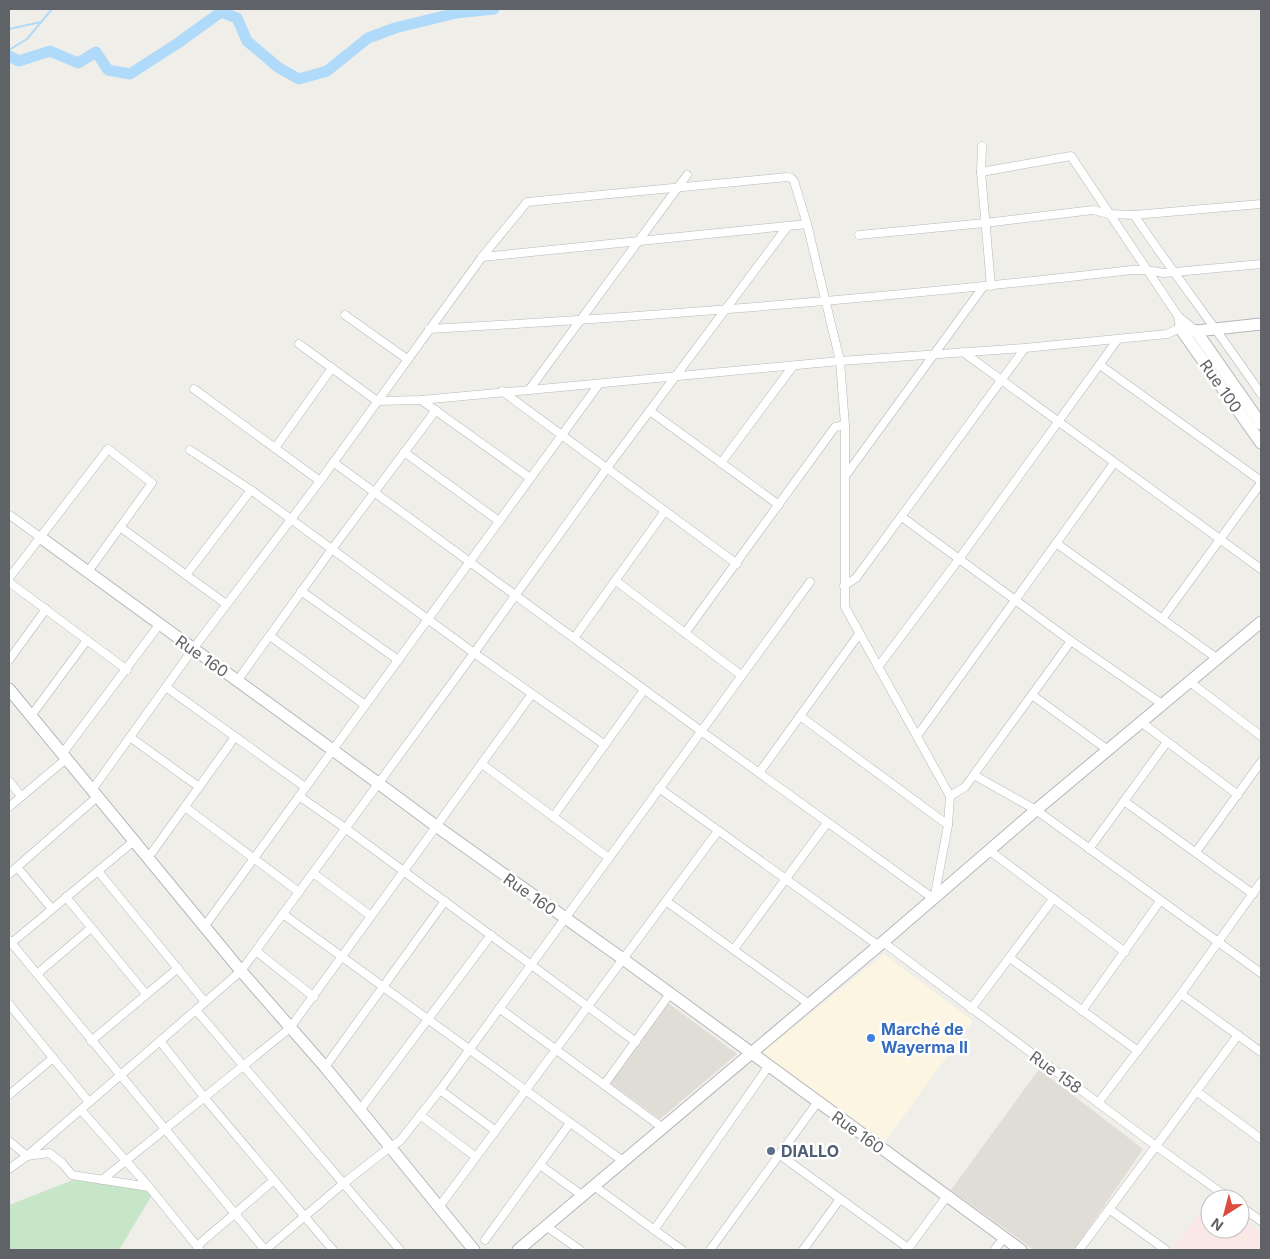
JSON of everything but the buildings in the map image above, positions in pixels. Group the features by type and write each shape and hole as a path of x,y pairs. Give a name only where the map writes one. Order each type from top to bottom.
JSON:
{"street":[{"path":"846,475 933,354 987,286 986,223 981,172 982,146"},
{"path":"981,172 1071,156 1178,316 1196,331 1261,424"},
{"path":"529,390 686,176"},
{"path":"9,874 95,793 130,737 192,650 320,481 482,257 527,202 791,178 794,181 807,224 840,361 845,425 845,607 950,796 948,825 934,899"},
{"path":"859,235 986,223 1093,210 1109,214 1134,215 1261,204"},
{"path":"1134,215 1172,272 1216,328 1261,394"},
{"path":"482,257 807,224"},
{"path":"9,1169 27,1156 241,971 607,468 787,227"},
{"path":"429,329 579,321 826,301 1132,270 1164,273 1261,264"},
{"path":"345,315 407,359"},
{"path":"1178,316 1180,328"},
{"path":"299,344 377,401 421,400 840,361 1025,348 1167,334 1180,328 1196,331 1261,324"},
{"name":"Rue 100","path":"1180,328 1261,444"},
{"path":"878,667 959,559 1118,339"},
{"path":"844,586 856,578 1025,348"},
{"path":"963,352 1261,569"},
{"path":"1100,365 1261,482 1162,619"},
{"path":"722,463 793,366"},
{"path":"275,448 332,368"},
{"path":"204,927 599,384"},
{"path":"194,389 320,481"},
{"path":"502,391 737,564"},
{"path":"421,400 530,478"},
{"path":"237,681 373,492 436,410"},
{"path":"650,410 779,505"},
{"path":"685,633 835,427 845,425"},
{"path":"9,578 108,449 152,484 87,572"},
{"path":"190,450 251,490 474,653 605,745"},
{"path":"404,452 499,521"},
{"path":"333,462 700,731 934,899"},
{"path":"917,736 1114,463"},
{"path":"186,575 251,490"},
{"path":"574,638 666,511"},
{"path":"11,516 40,537"},
{"path":"902,517 1071,641 1162,704"},
{"path":"120,527 226,604"},
{"name":"Rue 160","path":"40,537 192,650 623,959 817,1103 1021,1250"},
{"path":"1056,543 1218,659"},
{"path":"616,581 741,675"},
{"path":"9,582 127,670"},
{"path":"134,840 10,943 265,1250 344,1183 400,1141 440,1090 810,582"},
{"path":"302,591 398,660"},
{"path":"9,660 46,609"},
{"path":"518,1250 752,1054 1036,810 1261,622"},
{"path":"9,807 64,756 159,625"},
{"path":"759,773 859,634"},
{"path":"270,636 365,705"},
{"path":"31,716 87,640"},
{"path":"950,796 965,787 1071,641"},
{"path":"1190,682 1261,736"},
{"path":"166,687 305,787"},
{"path":"9,689 204,927 325,1067 474,1250"},
{"path":"553,817 644,690"},
{"path":"102,1180 290,1028 532,694"},
{"path":"1032,695 1108,750"},
{"path":"800,716 948,825"},
{"path":"1141,722 1238,794"},
{"path":"130,737 199,787"},
{"path":"148,858 235,737"},
{"path":"1089,849 1167,742"},
{"path":"1196,852 1261,762"},
{"path":"482,764 609,858"},
{"path":"974,775 1036,810 1261,973"},
{"path":"9,781 21,796"},
{"name":"Rue 158","path":"659,788 786,880 881,944 1216,1189"},
{"path":"299,796 532,964 636,1042"},
{"path":"1124,801 1253,894"},
{"path":"185,807 300,892"},
{"path":"734,950 827,823"},
{"path":"439,1206 718,831"},
{"path":"990,851 1124,952"},
{"path":"17,867 52,909"},
{"path":"98,870 205,1002"},
{"path":"313,873 371,916"},
{"path":"1098,1103 1181,994 1261,882"},
{"path":"66,897 146,994"},
{"path":"971,1009 1053,899"},
{"path":"325,1067 445,901"},
{"path":"666,901 809,1004"},
{"path":"1082,1011 1160,901"},
{"path":"283,914 623,1161"},
{"path":"37,974 91,928"},
{"path":"360,1110 491,935"},
{"path":"256,951 314,997"},
{"path":"1010,958 1138,1052"},
{"path":"91,1040 178,968"},
{"path":"604,1085 669,994"},
{"path":"1181,994 1261,1052"},
{"path":"9,1007 89,1102"},
{"path":"499,1008 663,1128"},
{"path":"196,1010 400,1250"},
{"path":"1079,1250 1238,1034"},
{"path":"160,1041 204,1098 332,1250"},
{"path":"9,1094 53,1058"},
{"path":"654,1230 768,1067"},
{"path":"440,1090 496,1131"},
{"path":"1196,1091 1261,1138"},
{"path":"710,1250 817,1103"},
{"path":"80,1110 149,1187 198,1248 274,1180"},
{"path":"420,1115 476,1157"},
{"path":"485,1240 570,1123"},
{"path":"9,1141 27,1156 49,1153 62,1163 72,1175 149,1187"},
{"path":"780,1155 908,1249 947,1196"},
{"path":"540,1165 583,1196"},
{"path":"594,1186 682,1250"},
{"path":"803,1250 840,1199"},
{"path":"1109,1209 1166,1250"},
{"path":"1250,1213 1261,1221"},
{"path":"546,1226 580,1250"},
{"path":"994,1250 1004,1238"}],"shaded area":[{"name":"Marché de Wayerma II","path":"884,954 973,1021 884,1143 761,1054"},
{"path":"668,1003 737,1054 660,1119 610,1083"},
{"path":"1039,1069 1143,1149 1074,1250 1034,1250 951,1190"},
{"path":"1200,1212 1200,1239 1250,1239 1250,1224 1261,1232 1261,1250 1172,1250"}],"green space":[{"path":"73,1180 148,1190 152,1195 119,1250 9,1250 9,1205"}],"waterway":[{"path":"9,50 27,39 52,9"},
{"path":"9,56 19,61 50,51 78,63 96,52 108,70 130,74 221,12 237,18 247,41 279,68 299,79 327,71 368,38 395,28 456,13 494,9"},
{"path":"9,29 41,22"}],"place":[{"name":"Marché de Wayerma II","path":"871,1038"},
{"name":"DIALLO","path":"771,1151"}]}
